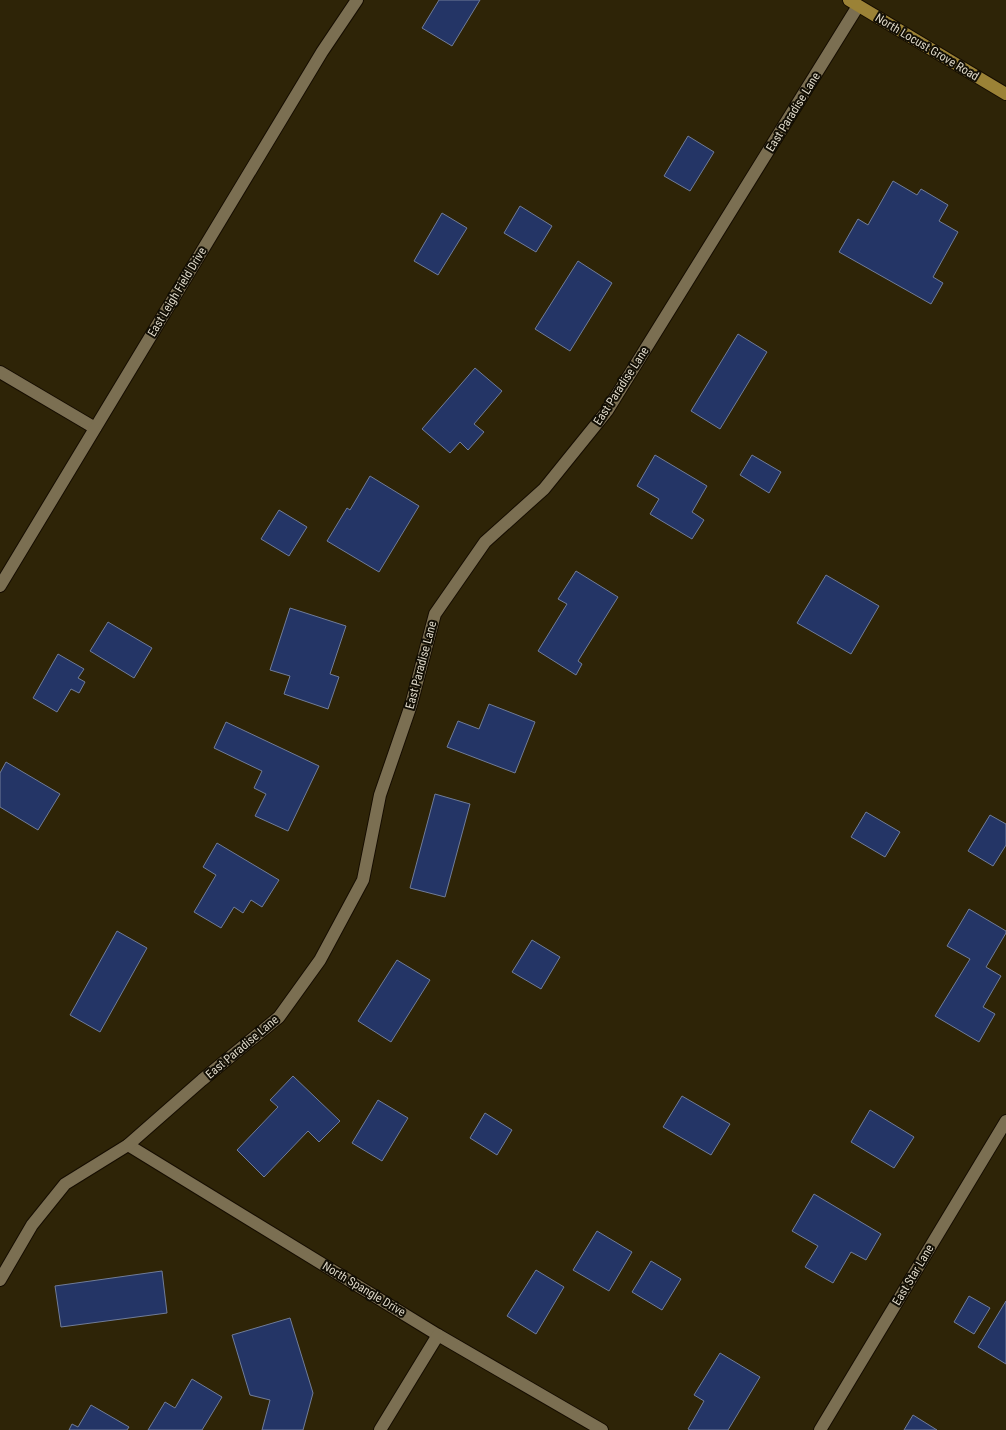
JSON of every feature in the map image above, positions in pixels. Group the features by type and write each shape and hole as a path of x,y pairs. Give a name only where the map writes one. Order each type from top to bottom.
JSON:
{"main road":[{"name":"North Locust Grove Road","path":"854,3 1006,94"}],"street":[{"name":"East Leigh Field Drive","path":"0,586 322,52 358,0"},
{"name":"East Paradise Lane","path":"0,1280 32,1225 65,1184 128,1145 202,1080 279,1017 320,960 363,880 380,795 411,705 435,614 485,542 544,489 607,411 854,3"},
{"path":"0,372 95,428"},
{"name":"East Star Lane","path":"820,1430 1006,1121"},
{"name":"North Spangle Drive","path":"128,1145 438,1335 602,1430"},
{"path":"380,1430 438,1335"}],"building":[{"path":"439,0 480,0 452,46 422,28"},
{"path":"688,136 714,152 690,191 664,176"},
{"path":"893,181 917,195 921,189 948,205 939,221 958,232 933,277 943,283 931,304 839,252 858,219 868,225"},
{"path":"520,206 552,226 536,252 504,233"},
{"path":"442,213 467,228 438,275 414,261"},
{"path":"578,261 612,283 570,351 535,329"},
{"path":"738,334 767,352 720,429 691,411"},
{"path":"475,368 502,391 474,424 484,432 468,450 460,442 450,453 422,429"},
{"path":"655,455 707,486 692,512 704,520 692,539 650,514 659,499 637,486"},
{"path":"752,455 781,472 769,493 740,475"},
{"path":"370,476 419,506 379,572 327,541 347,508 350,510"},
{"path":"279,510 307,527 289,556 261,539"},
{"path":"576,571 618,597 578,661 582,664 576,675 538,651 567,604 558,599"},
{"path":"826,575 879,606 851,654 797,623"},
{"path":"290,608 346,626 330,674 339,677 328,709 284,694 290,676 270,670"},
{"path":"108,622 152,648 134,678 90,651"},
{"path":"58,654 84,669 78,678 85,682 79,693 71,689 57,712 33,698"},
{"path":"489,704 535,722 515,773 447,747 458,721 479,729"},
{"path":"226,722 319,766 288,831 255,816 266,794 254,788 262,771 214,748"},
{"path":"6,762 60,794 38,830 0,807 0,773"},
{"path":"435,794 470,804 445,897 410,888"},
{"path":"866,812 900,832 885,857 851,837"},
{"path":"990,815 1006,824 1006,845 993,866 968,851"},
{"path":"217,843 279,880 262,907 251,900 243,913 234,907 221,928 194,912 216,875 203,867"},
{"path":"969,909 1006,931 986,967 1001,976 983,1007 995,1014 979,1042 935,1016 970,959 947,946"},
{"path":"117,931 147,948 100,1032 70,1015"},
{"path":"532,940 560,957 541,989 512,972"},
{"path":"397,960 430,980 391,1042 358,1021"},
{"path":"293,1076 340,1121 319,1142 308,1131 264,1177 237,1150 278,1107 270,1100"},
{"path":"682,1096 730,1124 711,1155 663,1127"},
{"path":"378,1100 408,1118 382,1161 352,1143"},
{"path":"870,1110 914,1137 894,1168 851,1142"},
{"path":"485,1113 512,1130 497,1155 470,1138"},
{"path":"814,1194 881,1234 866,1260 851,1252 833,1283 805,1267 818,1246 792,1231"},
{"path":"597,1231 632,1252 609,1291 573,1270"},
{"path":"651,1261 681,1279 662,1310 632,1292"},
{"path":"536,1270 564,1287 536,1334 507,1316"},
{"path":"162,1271 167,1313 61,1327 55,1286"},
{"path":"969,1296 990,1308 974,1334 954,1322"},
{"path":"1006,1301 1006,1364 978,1347"},
{"path":"290,1318 313,1393 303,1430 262,1430 270,1400 250,1395 232,1335"},
{"path":"720,1353 760,1377 728,1430 690,1430 688,1429 704,1401 694,1395"},
{"path":"192,1379 222,1397 202,1430 148,1430 165,1402 175,1408"},
{"path":"91,1405 129,1427 127,1430 69,1430 72,1424 78,1427"},
{"path":"913,1415 937,1430 904,1430"}]}
